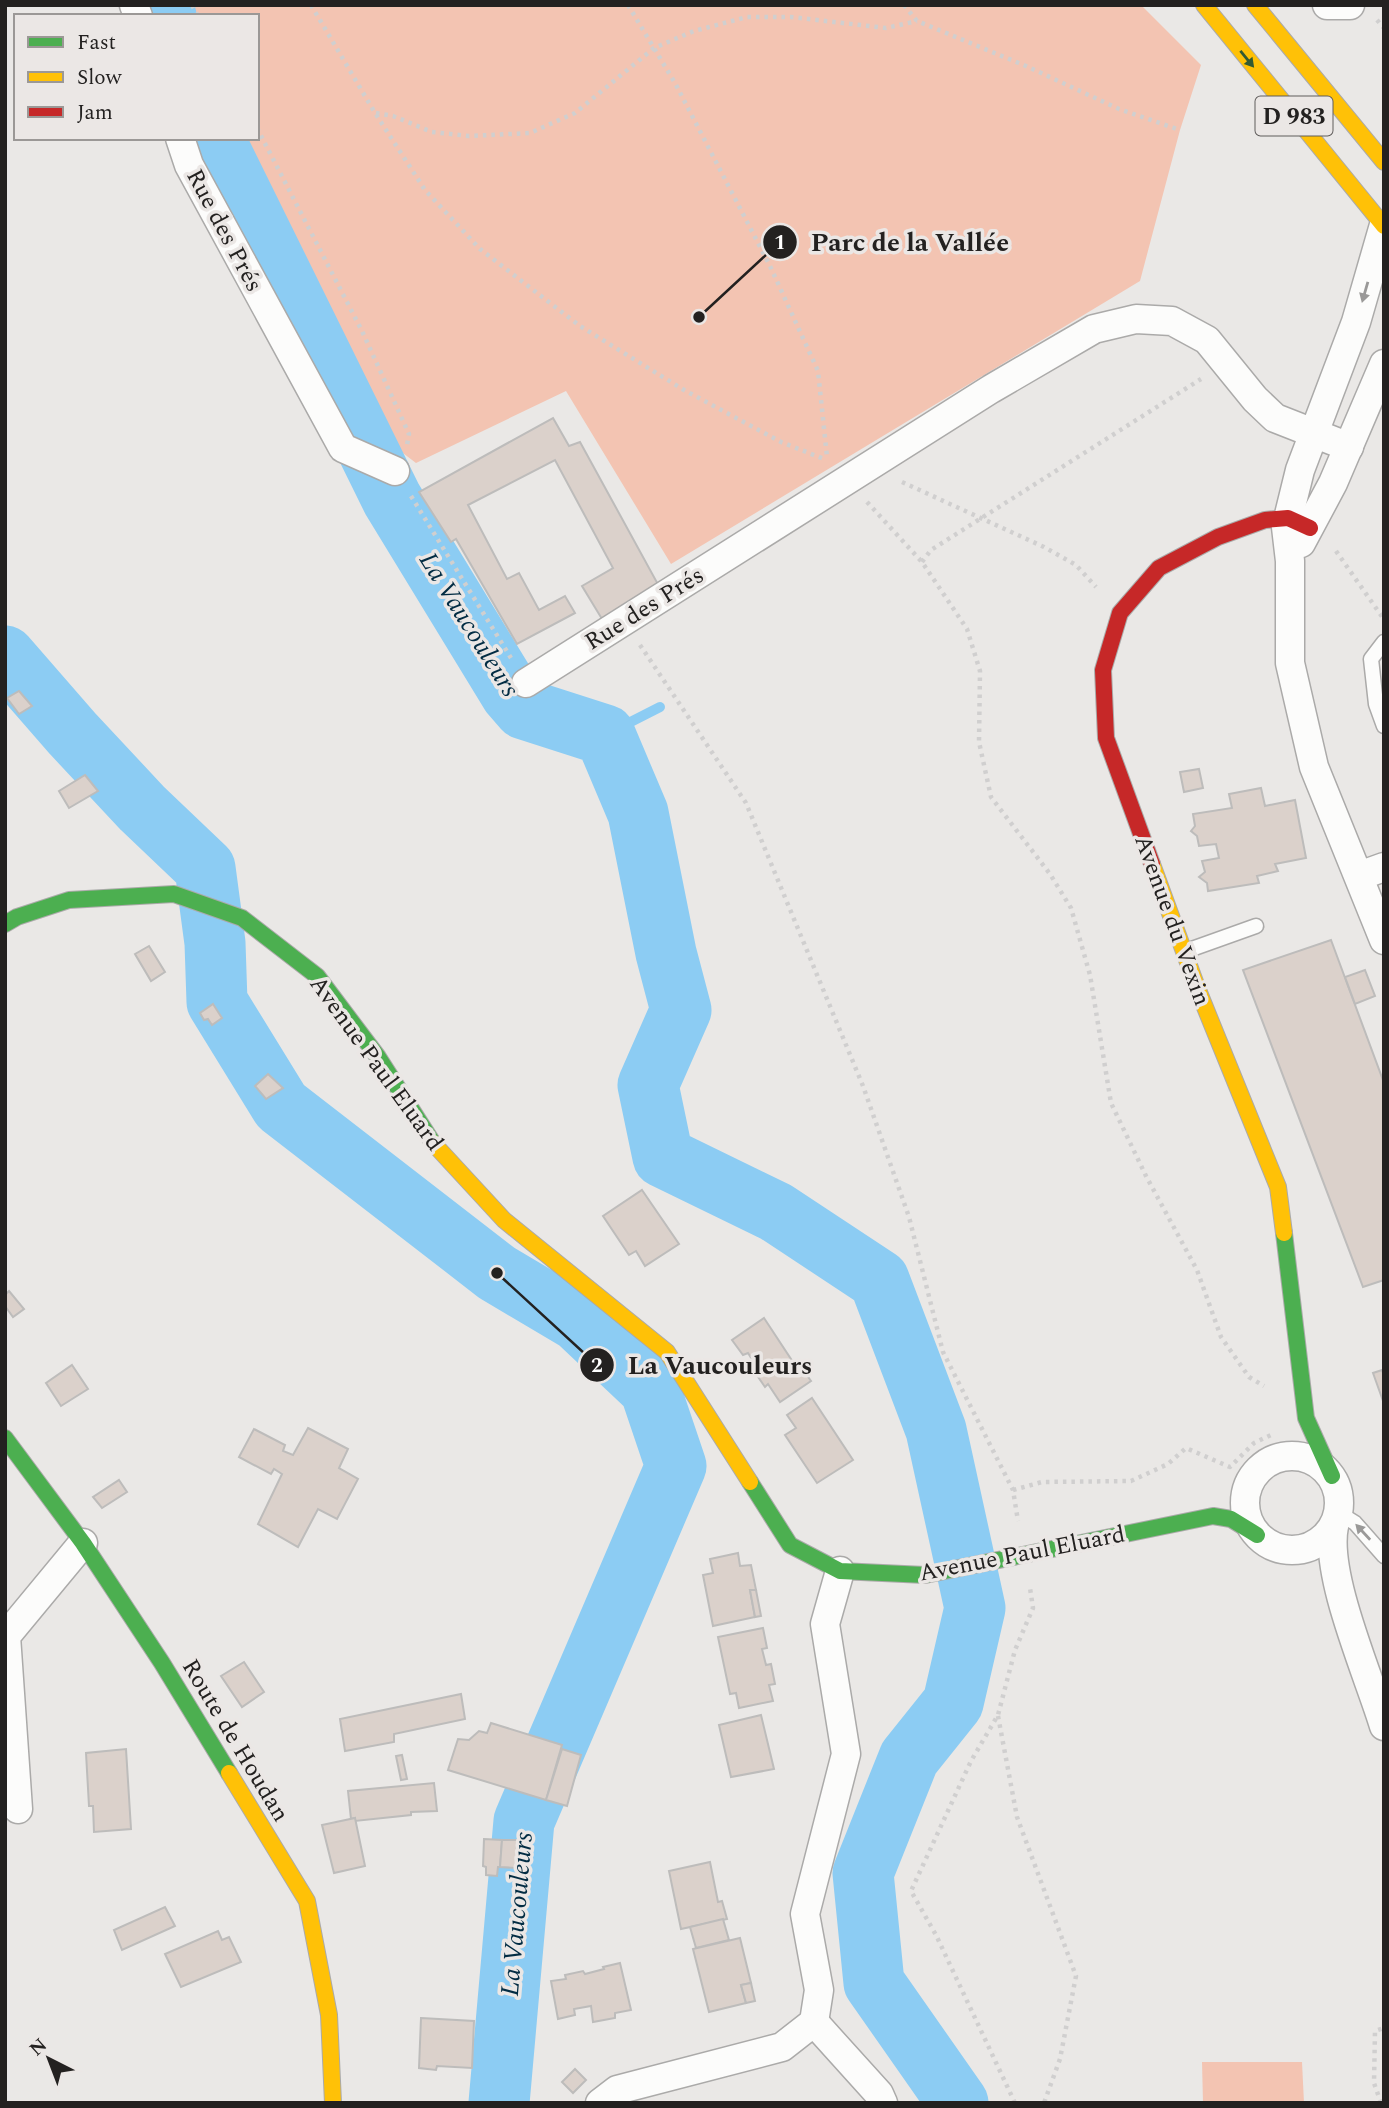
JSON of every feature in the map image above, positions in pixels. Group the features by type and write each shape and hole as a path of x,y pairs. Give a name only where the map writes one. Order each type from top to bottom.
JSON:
{"street":[{"name":"D 983","path":"1205,5 1384,226"},
{"path":"1255,5 1384,162"},
{"path":"1327,5 1350,5"},
{"name":"Rue des Prés","path":"181,140 189,165 343,447 397,474"},
{"path":"1306,518 1296,482 1356,322 1384,226"},
{"name":"Rue des Prés","path":"526,683 991,389 1094,329 1136,319 1172,321 1207,340 1255,399 1275,418 1349,447"},
{"path":"1384,364 1349,447 1306,518 1290,561 1290,663 1314,767 1372,872 1384,940"},
{"name":"Avenue du Vexin","path":"1306,518 1265,520 1218,537 1159,568 1120,613 1103,670 1106,738 1185,952 1278,1187 1306,1418 1332,1476"},
{"name":"Avenue Paul Eluard","path":"5,924 17,917 69,900 174,894 242,918 317,976 378,1058 430,1140 505,1220 667,1352 790,1545 840,1572 925,1575 1213,1516 1248,1486"},
{"path":"1257,1535 1246,1512 1248,1486 1278,1445 1298,1438 1306,1418"},
{"name":"Route de Houdan","path":"5,1438 83,1543 162,1664 307,1901 329,2015 333,2103"},
{"path":"1278,1445 1323,1467 1338,1488 1332,1542 1340,1589 1374,1671 1384,1727"},
{"path":"1213,1516 1221,1515 1232,1519 1267,1543 1292,1550 1317,1544 1336,1519"},
{"path":"18,1809 6,1636 83,1543"},
{"path":"1292,1550 1319,1567 1340,1589"},
{"path":"600,2103 617,2090 782,2048 814,2022 819,1990 804,1914 846,1754 825,1624 840,1572"},
{"path":"814,2022 879,2094 883,2103"}],"lane":[{"path":"1384,642 1371,659 1376,704 1384,726"},
{"path":"1185,952 1256,926"},
{"path":"1336,1519 1362,1529 1384,1556"}],"path":[{"path":"310,5 425,190 480,249 580,326 684,390 781,442 828,461 818,371 770,266 675,83 628,5"},
{"path":"904,5 917,21 1026,66 1119,109 1180,130"},
{"path":"375,113 393,116 432,132 469,136 530,133 575,113 653,48 694,31 747,18 791,18 886,28 917,21"},
{"path":"259,132 362,331 409,434 397,474 526,683"},
{"path":"922,562 931,550 1226,363"},
{"path":"858,473 981,519 1044,547 1076,565 1120,613"},
{"path":"858,473 967,629 980,671 979,742 991,797 1050,874 1071,908 1090,975 1111,1103 1146,1176 1197,1270 1221,1337 1249,1377 1267,1388 1283,1385 1304,1389"},
{"path":"1306,518 1337,553 1384,619"},
{"path":"624,621 746,803 867,1099 909,1217 943,1352 1013,1490 1022,1556 1033,1608 1015,1650 998,1715 971,1761 911,1891 936,1935 1015,2103"},
{"path":"1013,1490 1042,1482 1131,1481 1168,1464 1186,1448 1230,1467 1254,1443 1278,1445"},
{"path":"998,1715 1017,1817 1076,1976 1060,2059 1044,2103"},
{"path":"1381,2103 1374,2083 1375,2031 1384,2028"}],"shaded area":[{"path":"170,5 1141,5 1201,65 1180,130 1140,281 671,564 566,391 416,463 370,428 234,140 259,140 259,14 174,14"},
{"path":"1202,2062 1302,2062 1304,2103 1203,2103"}],"water":[{"path":"367,482 394,498 437,557 413,568 388,531"}],"building":[{"path":"553,418 569,446 580,442 660,588 602,619 582,586 613,568 555,460 468,505 507,579 519,573 539,610 565,596 575,613 517,644 456,539 451,542 419,492"},
{"path":"19,691 32,706 19,714 7,698"},
{"path":"1199,769 1203,788 1184,792 1180,772"},
{"path":"85,775 98,791 69,808 59,791"},
{"path":"1261,788 1265,806 1295,800 1306,858 1275,864 1278,871 1257,876 1259,883 1208,891 1207,883 1199,877 1205,872 1202,861 1219,858 1216,844 1199,846 1197,836 1191,831 1195,826 1193,814 1232,808 1229,794"},
{"path":"1331,940 1384,1083 1384,1280 1363,1287 1243,970"},
{"path":"149,946 165,972 151,981 135,954"},
{"path":"1365,970 1375,996 1355,1004 1345,977"},
{"path":"213,1004 222,1018 212,1025 208,1019 204,1020 200,1013"},
{"path":"268,1074 283,1088 266,1099 255,1086"},
{"path":"642,1190 679,1244 645,1266 636,1251 629,1255 603,1216"},
{"path":"9,1291 24,1309 13,1317 5,1306 5,1295"},
{"path":"764,1318 795,1365 798,1363 811,1381 780,1402 768,1384 765,1387 749,1364 753,1361 748,1353 743,1355 732,1340"},
{"path":"72,1365 88,1389 61,1406 46,1383"},
{"path":"1382,1370 1384,1376 1383,1401 1373,1373"},
{"path":"812,1398 853,1460 817,1483 785,1435 796,1428 787,1415"},
{"path":"308,1428 348,1449 339,1468 358,1479 337,1519 318,1509 298,1547 258,1524 282,1474 274,1469 271,1474 239,1457 254,1429 285,1445 283,1451 293,1455"},
{"path":"119,1480 127,1492 102,1508 93,1497"},
{"path":"738,1553 740,1566 751,1565 756,1590 750,1590 755,1617 713,1626 703,1575 713,1573 710,1559"},
{"path":"750,1590 756,1590 761,1616 755,1617"},
{"path":"763,1628 767,1648 762,1649 766,1665 771,1664 775,1684 769,1685 773,1701 739,1708 736,1693 730,1694 718,1637"},
{"path":"244,1662 264,1692 242,1707 221,1676"},
{"path":"461,1694 465,1719 394,1734 394,1742 345,1751 340,1719"},
{"path":"761,1715 774,1769 731,1777 719,1725"},
{"path":"491,1723 562,1745 546,1800 448,1770 458,1739 469,1740 479,1731 487,1733"},
{"path":"126,1749 131,1829 94,1832 93,1806 89,1806 86,1753"},
{"path":"562,1749 581,1755 567,1806 546,1800"},
{"path":"402,1755 407,1779 401,1780 396,1756"},
{"path":"434,1783 437,1811 411,1812 411,1815 355,1821 355,1818 351,1819 348,1791"},
{"path":"355,1818 365,1866 334,1873 322,1825"},
{"path":"484,1839 502,1840 497,1876 486,1875 486,1867 483,1866"},
{"path":"502,1840 517,1840 516,1868 500,1867"},
{"path":"710,1862 718,1902 722,1901 727,1919 681,1929 669,1871"},
{"path":"165,1907 175,1926 122,1950 114,1930"},
{"path":"723,1919 729,1940 696,1948 690,1927"},
{"path":"218,1931 222,1940 229,1937 241,1962 181,1987 165,1954"},
{"path":"740,1938 751,1983 741,1985 746,2003 709,2012 693,1949"},
{"path":"620,1963 631,2010 615,2013 615,2018 593,2022 591,2006 574,2009 575,2015 558,2019 551,1981 566,1979 565,1975 583,1971 585,1974"},
{"path":"751,1983 755,2001 746,2003 741,1985"},
{"path":"421,2018 474,2021 472,2068 419,2068"},
{"path":"575,2069 586,2080 573,2093 562,2082"}],"waterway":[{"name":"La Vaucouleurs","path":"162,5 165,14"},
{"name":"La Vaucouleurs","path":"215,140 392,499 511,694 524,709 605,735 638,813 666,953 681,1010 648,1085 663,1157 776,1212 879,1280 936,1430 975,1608 953,1703 909,1758 863,1873 874,1983 958,2103"},
{"name":"La Vaucouleurs","path":"5,656 142,808 205,868 215,943 217,1002 281,1106 497,1273 578,1321 650,1389 676,1466 524,1821 499,2103"},
{"path":"605,735 660,707"}],"traffic: fast":[{"path":"5,924 17,917 69,900 174,894 242,918 317,976 378,1057 433,1143"},
{"path":"1284,1233 1306,1418 1332,1476"},
{"path":"5,1438 83,1543 162,1663 229,1773"},
{"path":"750,1482 790,1545 840,1571 925,1575 1213,1516 1231,1519 1257,1535"}],"traffic: slow":[{"path":"1204,5 1384,226"},
{"path":"1255,5 1384,162"},
{"path":"1152,864 1198,990 1278,1187 1284,1233"},
{"path":"433,1143 504,1220 667,1352 750,1482"},
{"path":"229,1773 307,1901 329,2015 333,2103"}],"traffic: jam":[{"path":"1152,864 1106,738 1103,670 1120,613 1159,568 1218,537 1265,520 1288,518 1310,528"}],"place":[{"name":"Parc de la Vallée","path":"699,317"},
{"name":"La Vaucouleurs","path":"497,1273"}]}
